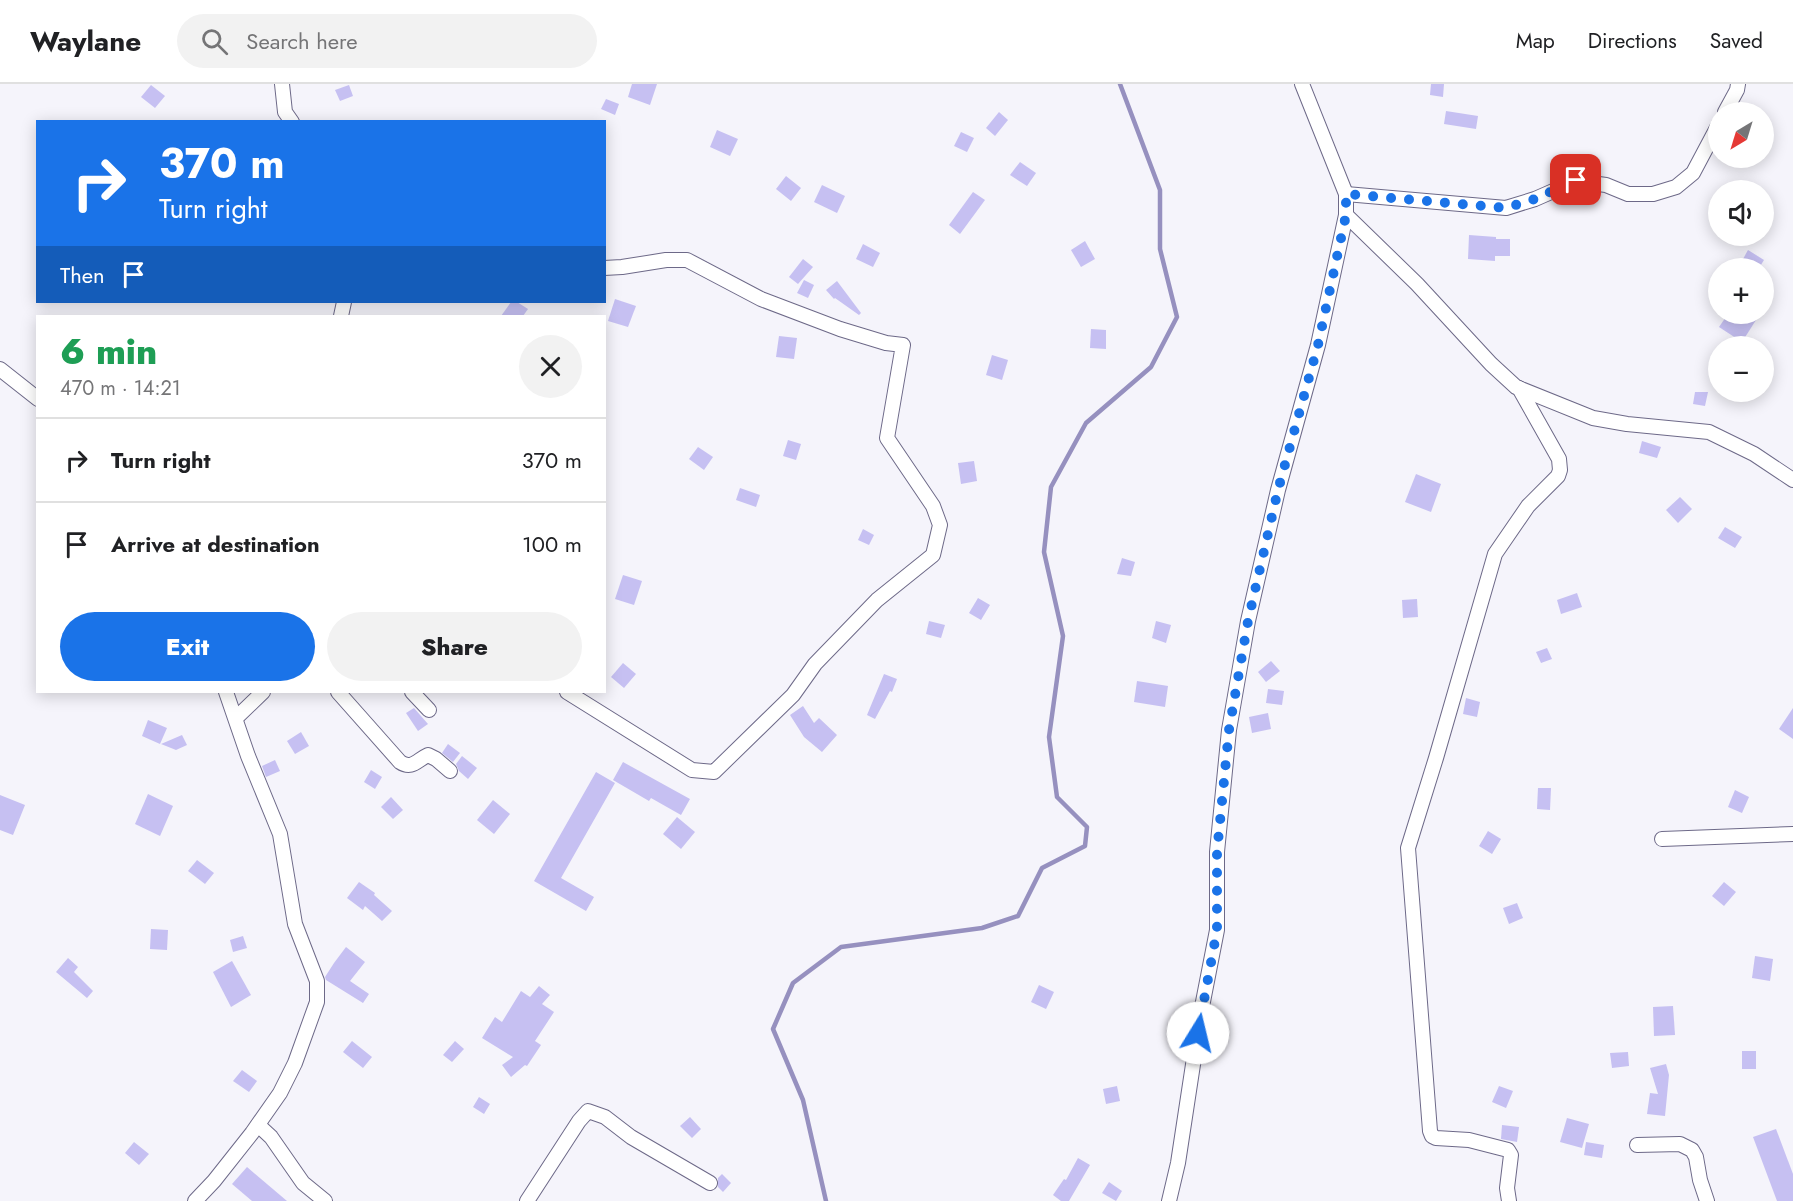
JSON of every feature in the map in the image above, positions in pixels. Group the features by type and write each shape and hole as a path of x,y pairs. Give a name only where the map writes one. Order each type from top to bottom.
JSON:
{"street":[{"path":"282,84 285,112 291,120"},
{"path":"1169,1201 1178,1163 1201,1012 1217,930 1218,841 1229,730 1248,621 1278,490 1318,345 1346,215 1346,194 1302,84"},
{"path":"1730,102 1738,84"},
{"path":"1346,194 1506,208 1535,199 1576,180 1606,184 1628,194 1653,194 1676,187 1693,173 1708,145"},
{"path":"1346,215 1417,284 1491,364 1519,388 1593,418 1709,432 1754,454 1793,480"},
{"path":"569,693 692,770 714,772 793,695 815,664 877,600 933,555 940,525 933,506 887,438 903,345 886,344 840,330 761,299 687,260 666,260 622,267 606,267"},
{"path":"0,369 36,397"},
{"path":"1509,1201 1507,1188 1511,1155 1508,1150 1469,1140 1436,1138 1430,1131 1408,848 1495,554 1518,519 1555,480 1560,470 1559,459 1519,388"},
{"path":"195,1201 214,1181 280,1093 295,1064 317,1002 317,981 295,924 280,834 248,756 226,693"},
{"path":"236,718 263,693"},
{"path":"339,693 400,762 406,766 414,765 428,755 450,771"},
{"path":"413,693 429,710"},
{"path":"1662,839 1793,834"},
{"path":"528,1201 579,1121 588,1111 605,1117 631,1137 710,1183"},
{"path":"258,1125 272,1137 303,1183 325,1201"},
{"path":"1637,1144 1680,1144 1692,1150 1696,1157 1707,1201"}],"building":[{"path":"632,84 657,84 650,105 628,97"},
{"path":"1431,84 1444,84 1443,97 1430,95"},
{"path":"151,85 165,96 155,108 141,97"},
{"path":"349,85 353,96 340,101 335,90"},
{"path":"606,99 619,104 615,115 601,109"},
{"path":"1446,111 1478,116 1476,129 1444,124"},
{"path":"999,112 1008,120 995,136 986,128"},
{"path":"717,130 738,139 730,156 710,147"},
{"path":"961,132 974,138 967,152 954,146"},
{"path":"1020,162 1036,173 1027,186 1010,175"},
{"path":"786,176 801,188 791,201 776,189"},
{"path":"822,185 845,196 837,213 814,202"},
{"path":"973,192 985,200 960,234 949,225"},
{"path":"1469,235 1510,239 1510,256 1495,256 1495,261 1468,259"},
{"path":"1085,241 1095,259 1081,267 1071,250"},
{"path":"863,244 880,253 873,267 856,259"},
{"path":"1748,250 1761,258 1744,258"},
{"path":"803,259 813,267 798,284 789,277"},
{"path":"804,280 814,285 808,298 797,293"},
{"path":"837,281 861,313 859,315 834,299 826,290"},
{"path":"615,299 636,306 628,327 608,321"},
{"path":"510,303 519,303 528,309 524,315 502,315"},
{"path":"1721,324 1753,324 1746,336 1733,336 1719,327"},
{"path":"1091,329 1106,330 1106,349 1090,348"},
{"path":"779,336 797,338 794,359 776,357"},
{"path":"992,355 1008,360 1002,380 986,375"},
{"path":"1695,392 1708,392 1705,406 1693,404"},
{"path":"788,440 801,444 796,460 783,456"},
{"path":"1642,441 1661,447 1657,458 1639,453"},
{"path":"698,447 713,457 704,470 689,459"},
{"path":"974,461 977,481 961,484 958,463"},
{"path":"1416,474 1441,484 1431,512 1405,502"},
{"path":"740,488 760,495 756,507 736,500"},
{"path":"1680,497 1692,509 1678,523 1666,510"},
{"path":"1725,527 1742,537 1735,548 1718,538"},
{"path":"863,529 874,535 869,545 858,540"},
{"path":"1122,558 1135,562 1131,576 1117,574"},
{"path":"623,575 642,581 634,605 615,599"},
{"path":"1577,593 1582,607 1561,614 1557,600"},
{"path":"978,598 990,605 981,620 969,613"},
{"path":"1417,599 1418,617 1403,618 1402,600"},
{"path":"929,621 945,625 941,638 926,634"},
{"path":"1156,621 1171,625 1166,643 1152,638"},
{"path":"1547,648 1552,659 1541,663 1536,652"},
{"path":"1271,661 1280,671 1266,682 1258,672"},
{"path":"623,663 636,674 624,688 611,677"},
{"path":"884,674 897,679 892,692 890,691 875,719 867,715"},
{"path":"1137,681 1168,686 1165,707 1134,702"},
{"path":"1268,689 1284,691 1282,705 1266,703"},
{"path":"1466,698 1480,702 1477,717 1463,714"},
{"path":"803,706 814,723 819,718 837,735 822,752 804,737 790,715"},
{"path":"414,708 428,724 418,731 406,713"},
{"path":"1793,708 1793,739 1779,729"},
{"path":"1268,713 1271,729 1252,733 1249,717"},
{"path":"148,720 167,728 160,744 142,736"},
{"path":"301,732 309,746 295,754 287,741"},
{"path":"182,735 187,745 176,750 161,744"},
{"path":"448,744 460,753 453,762 442,753"},
{"path":"462,756 477,768 468,779 459,771 456,764"},
{"path":"275,760 280,771 266,777 262,766"},
{"path":"623,762 690,799 681,815 651,798 649,801 613,780"},
{"path":"371,770 382,777 375,789 364,782"},
{"path":"596,772 615,783 561,878 594,897 586,911 534,881"},
{"path":"1538,788 1551,788 1550,810 1537,809"},
{"path":"1735,790 1749,797 1742,813 1728,807"},
{"path":"148,794 173,806 160,836 135,824"},
{"path":"0,795 25,805 13,835 0,830"},
{"path":"391,797 403,810 393,819 381,807"},
{"path":"493,800 510,814 494,834 477,820"},
{"path":"677,817 695,832 681,849 663,834"},
{"path":"1488,831 1501,839 1492,854 1479,846"},
{"path":"197,860 214,873 205,884 188,871"},
{"path":"359,882 375,893 374,895 392,911 382,921 365,906 363,910 347,898"},
{"path":"1724,882 1736,892 1724,906 1712,896"},
{"path":"1517,903 1523,918 1509,924 1503,908"},
{"path":"151,929 168,930 167,950 150,949"},
{"path":"243,936 247,948 233,952 230,940"},
{"path":"346,947 365,962 350,981 369,994 363,1003 326,980 325,977"},
{"path":"1755,956 1773,959 1770,981 1752,978"},
{"path":"68,958 78,967 74,972 93,991 87,998 56,972"},
{"path":"232,961 251,995 231,1007 213,972"},
{"path":"1039,985 1054,992 1046,1009 1031,1002"},
{"path":"539,986 550,995 542,1004 554,1012 535,1041 541,1045 527,1066 525,1065 511,1077 502,1065 513,1057 482,1038 495,1017 502,1022 521,991 530,997"},
{"path":"1673,1006 1675,1035 1654,1036 1653,1007"},
{"path":"352,1041 372,1057 363,1068 343,1052"},
{"path":"455,1041 464,1049 452,1062 443,1055"},
{"path":"1742,1051 1756,1051 1756,1069 1742,1069"},
{"path":"1628,1052 1629,1066 1612,1068 1610,1053"},
{"path":"1666,1064 1669,1075 1665,1116 1647,1114 1650,1093 1658,1094 1650,1068"},
{"path":"242,1070 257,1081 249,1092 233,1081"},
{"path":"1117,1086 1120,1101 1106,1104 1103,1089"},
{"path":"1499,1086 1513,1091 1506,1108 1492,1102"},
{"path":"479,1097 490,1104 484,1114 473,1107"},
{"path":"690,1117 701,1129 692,1138 680,1126"},
{"path":"1567,1118 1589,1124 1582,1148 1560,1142"},
{"path":"1502,1125 1519,1127 1517,1142 1501,1139"},
{"path":"1776,1129 1793,1174 1793,1201 1777,1201 1753,1137"},
{"path":"134,1142 149,1154 139,1165 125,1153"},
{"path":"1586,1142 1604,1145 1602,1158 1584,1155"},
{"path":"1078,1158 1090,1165 1069,1201 1061,1201 1053,1195 1064,1179 1066,1180"},
{"path":"247,1167 287,1201 252,1201 232,1184"},
{"path":"722,1174 731,1183 723,1192 718,1187 718,1178"},
{"path":"1109,1182 1122,1191 1116,1201 1102,1193"}],"waterway":[{"path":"826,1201 803,1100 773,1029 793,983 841,947 982,928 1018,916 1042,868 1085,846 1087,827 1057,797 1049,737 1063,636 1044,552 1051,487 1086,423 1151,367 1177,317 1160,249 1160,190 1120,84"}],"route":[{"path":"1198,1033 1217,930 1217,852 1229,730 1244,643 1278,490 1318,345 1346,215 1346,194 1506,208 1535,199 1576,180"}]}
